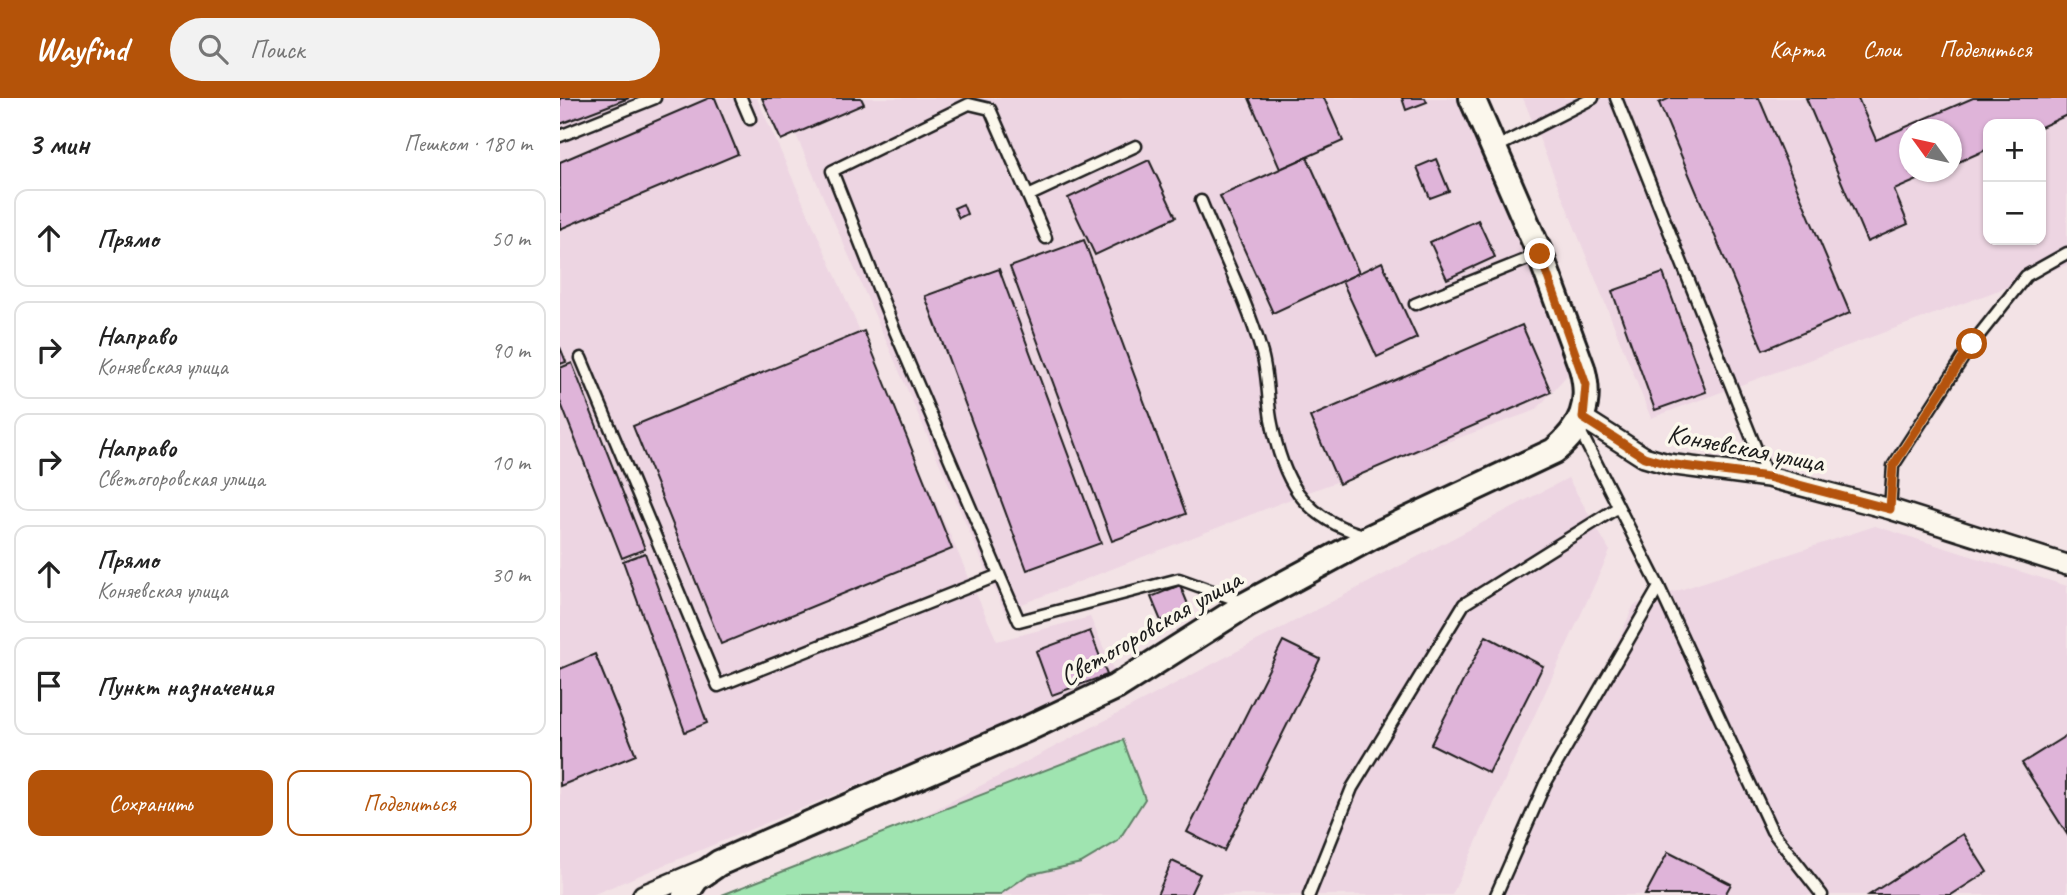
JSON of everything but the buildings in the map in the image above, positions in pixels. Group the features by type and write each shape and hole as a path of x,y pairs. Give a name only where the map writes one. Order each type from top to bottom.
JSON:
{"street":[{"path":"1472,98 1540,254 1582,368 1586,385 1580,422"},
{"name":"Коняевская улица","path":"1580,422 1644,457 1668,464 1768,477 1890,509 2067,565"},
{"name":"Светогоровская улица","path":"643,895 1027,729 1115,687 1247,604 1371,537 1554,451 1580,422"},
{"path":"685,895 696,879 719,863"}],"lane":[{"path":"560,136 655,98"},
{"path":"741,98 750,119"},
{"path":"1495,148 1593,98"},
{"path":"1616,98 1768,477"},
{"path":"1046,238 990,109 969,104 832,171 895,331 1019,621 1179,579 1247,604"},
{"path":"1028,196 1136,146"},
{"path":"1201,201 1262,350 1271,419 1291,485 1298,497 1342,529 1371,537"},
{"path":"1890,509 1893,466 1972,344 2026,276 2067,253"},
{"path":"1415,304 1540,254"},
{"path":"581,358 718,686 999,575"},
{"path":"1580,422 1618,508 1659,587 1772,831 1822,895"},
{"path":"1309,895 1352,788 1464,604 1618,508"},
{"path":"1496,895 1545,784 1659,587"}],"shaded area":[{"path":"560,98 757,98 997,641 1090,617 1117,678 592,895 560,895"},
{"path":"780,98 1457,98 1576,365 1536,410 1314,490 1004,611"},
{"path":"1523,98 2067,98 2067,265 1651,418"},
{"path":"1568,478 1610,551 1452,895 772,895"},
{"path":"1875,526 2067,586 2067,895 1504,895 1634,605"}],"green space":[{"path":"1123,740 1145,799 1118,841 1081,863 1028,875 999,895 722,895"}],"route":[{"path":"1540,254 1582,368 1586,385 1583,418 1644,457 1668,464 1768,477 1890,509 1893,466 1972,344"}]}
